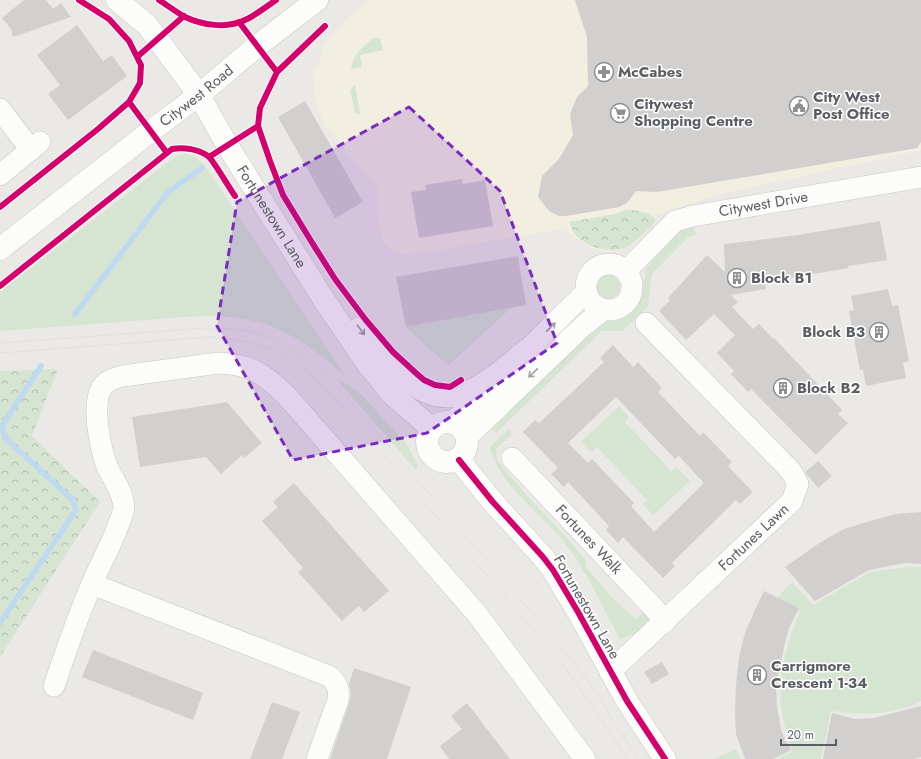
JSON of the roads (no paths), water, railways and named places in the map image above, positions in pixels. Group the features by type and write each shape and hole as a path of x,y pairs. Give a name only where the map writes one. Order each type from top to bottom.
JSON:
{"street":[{"name":"Fortunestown Lane","path":"117,0 147,25 198,95 227,146 347,335 367,363 392,394 432,429"},
{"name":"Citywest Road","path":"0,249 150,130 198,95 257,46 317,0"},
{"path":"0,108 36,146 0,175"},
{"name":"Citywest Drive","path":"626,271 675,221 694,216 921,176"},
{"path":"291,247 310,261 392,368 417,387 429,393 444,397 453,397 467,392 491,377 527,350"},
{"path":"605,263 620,266 631,277 633,284 630,299 625,304 611,310 603,310 592,303 586,292 588,277 598,266 605,263"},
{"path":"459,429 468,409 586,292"},
{"path":"459,429 603,310"},
{"name":"Fortunes Lawn","path":"610,672 792,501 798,484 791,471 646,323"},
{"path":"54,686 92,584 110,546 124,509 120,492 106,462 100,438 96,402 101,388 105,383 123,376 218,363 233,363 262,373 286,395 478,614 585,759"},
{"path":"441,423 459,429 468,443 464,455 459,460 453,462 440,462 430,454 427,447 427,441 428,435 432,429 441,423"},
{"name":"Fortunes Walk","path":"512,458 666,620"},
{"name":"Fortunestown Lane","path":"459,460 492,501 553,570 627,701 665,759"},
{"path":"92,584 329,676 335,682 339,691 338,700 317,759"}],"waterway":[{"path":"75,314 168,192 202,168"},
{"path":"0,623 76,510 73,500 5,438 2,426 41,366"}],"tram line":[{"path":"0,343 221,328 243,330 262,335 276,340 300,354 311,362 342,392 561,647 590,684 638,759"},
{"path":"0,353 209,337 231,339 268,348 298,365 312,376 341,405 563,665 627,759"}],"place":[{"name":"McCabes","path":"604,72"},
{"name":"City West Post Office","path":"799,106"},
{"name":"Citywest Shopping Centre","path":"620,113"},
{"name":"Block B1","path":"737,278"},
{"name":"Block B3","path":"879,332"},
{"name":"Block B2","path":"783,388"},
{"name":"Carrigmore Crescent 1-34","path":"757,675"}]}
